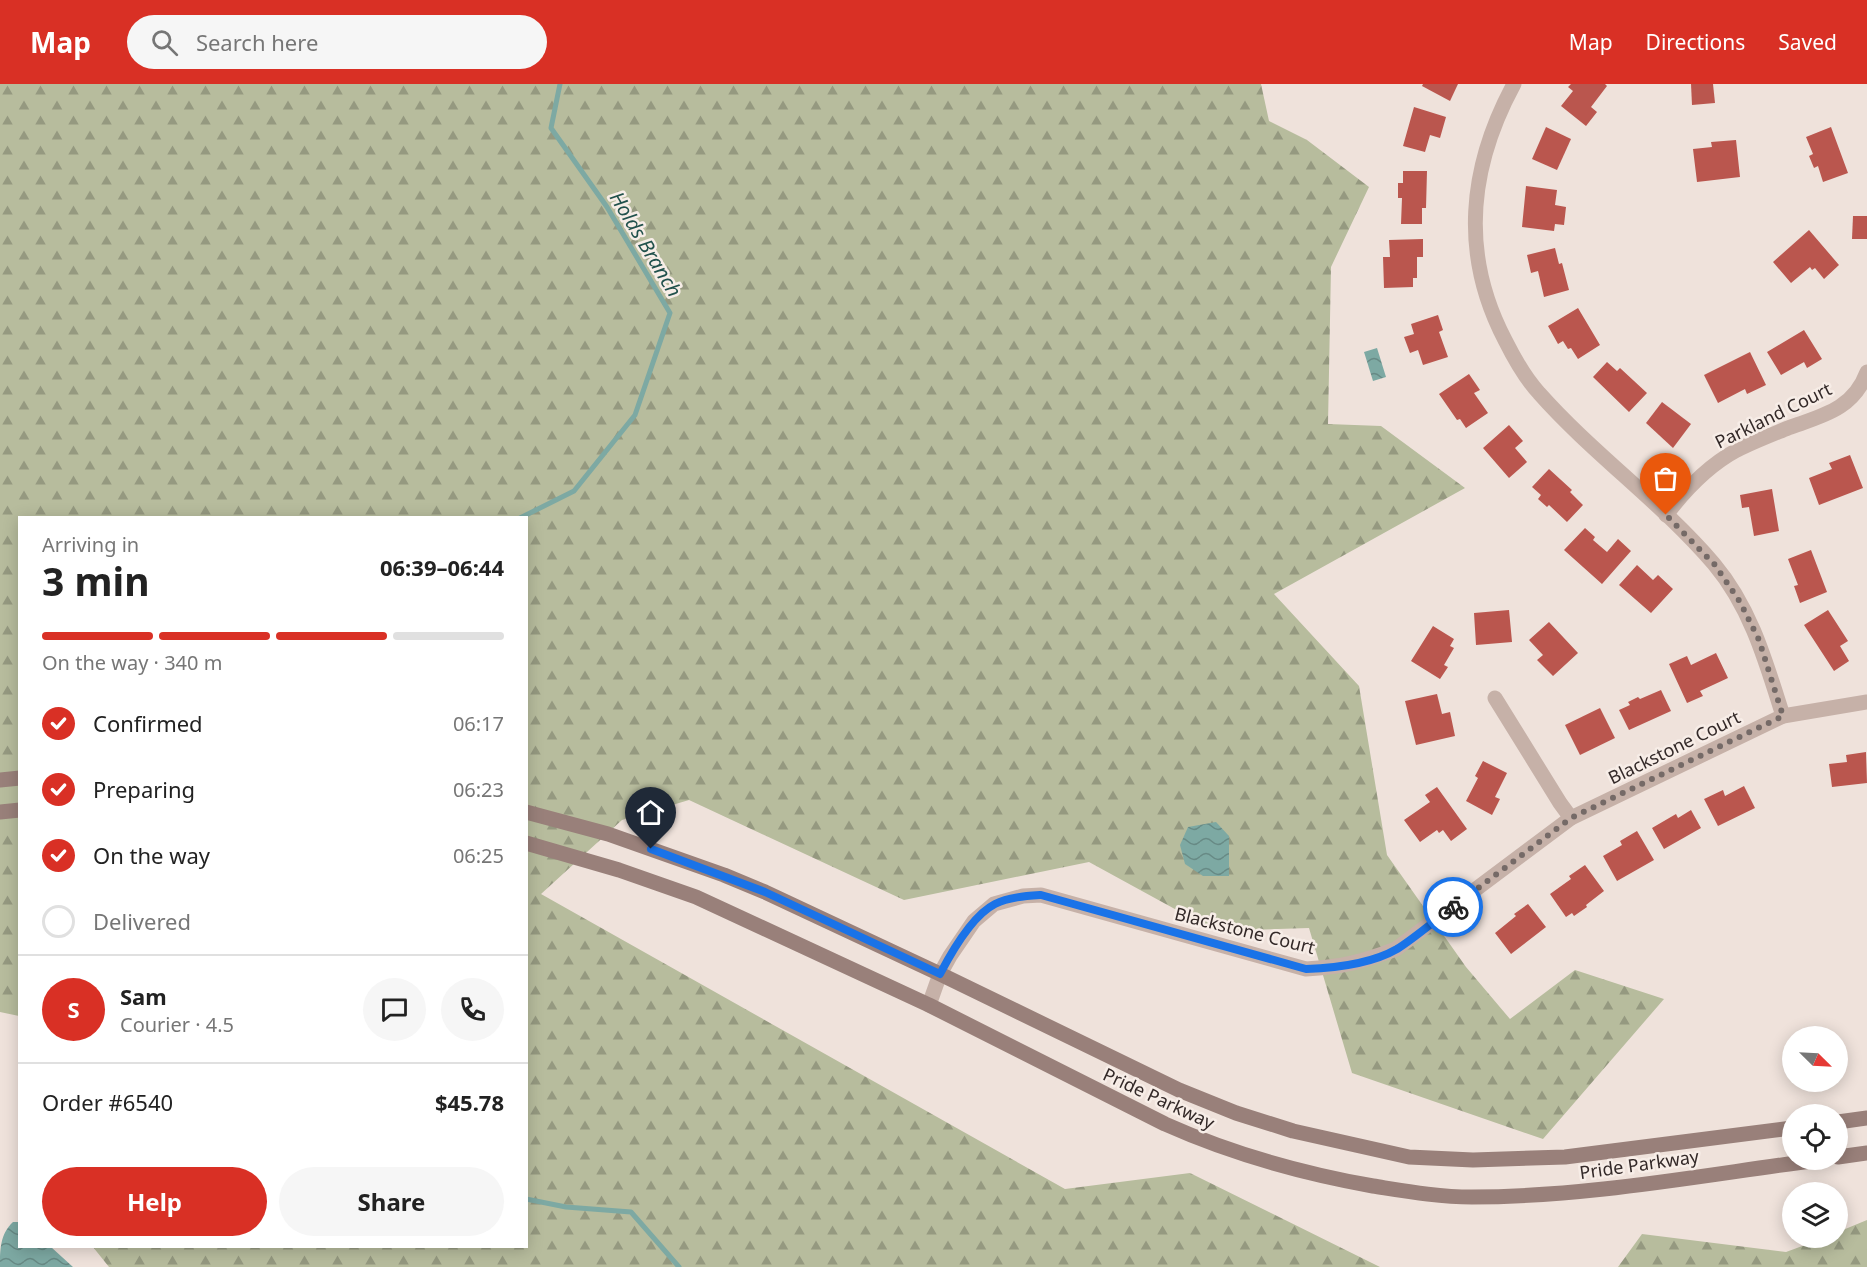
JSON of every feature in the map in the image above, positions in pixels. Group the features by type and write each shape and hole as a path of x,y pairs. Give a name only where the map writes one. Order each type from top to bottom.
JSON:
{"main road":[{"path":"0,780 18,778"},
{"path":"0,812 18,810"},
{"name":"Pride Parkway","path":"528,813 608,834 765,892 1179,1090 1236,1113 1293,1131 1409,1157 1473,1160 1565,1157 1782,1129"},
{"name":"Pride Parkway","path":"528,844 619,870 696,897 929,1005 1204,1142 1292,1169 1400,1191 1470,1197 1563,1194 1782,1165"},
{"path":"1848,1121 1867,1118"},
{"path":"1848,1156 1867,1153"}],"street":[{"path":"1514,84 1489,139 1477,195 1475,232 1479,266 1488,301 1499,329 1515,360 1537,392 1715,565 1740,602 1759,640 1783,716"},
{"name":"Parkland Court","path":"1666,515 1678,499 1710,469 1737,450 1843,406 1863,383 1867,372"},
{"path":"1495,698 1571,818"},
{"name":"Blackstone Court","path":"929,1005 940,974 974,921 994,904 1023,896 1041,895 1306,969 1335,968 1362,962 1396,949 1571,818 1783,716 1867,702"}],"green space":[{"path":"0,84 1261,84 1269,121 1307,140 1369,187 1331,267 1328,424 1381,426 1465,488 1274,594 1359,686 1387,855 1466,967 1510,1019 1575,970 1664,999 1543,1139 1352,1073 1309,928 1215,931 1089,862 904,900 689,800 622,820 541,894 1065,1189 1190,1173 1380,1267 109,1267 94,1248 528,1248 528,516 18,516 18,1016 0,1012"},
{"path":"1867,1220 1867,1267 1618,1267 1642,1234 1786,1252 1797,1248 1848,1248 1848,1228"}],"water":[{"path":"1377,348 1386,377 1373,381 1364,352"},
{"path":"1216,822 1229,836 1229,876 1203,876 1185,864 1180,845 1188,827"},
{"path":"13,1222 18,1222 18,1248 52,1248 73,1267 0,1267 3,1237"}],"building":[{"path":"1423,84 1458,84 1450,101 1422,86"},
{"path":"1571,84 1605,84 1607,86 1591,107 1597,112 1586,126 1561,106 1573,91 1568,87"},
{"path":"1691,84 1713,84 1715,103 1692,105"},
{"path":"1414,107 1446,117 1440,138 1430,135 1425,152 1403,146"},
{"path":"1546,127 1571,139 1557,170 1532,159"},
{"path":"1831,127 1848,173 1823,182 1818,166 1814,168 1809,156 1813,154 1806,137"},
{"path":"1736,140 1740,177 1697,182 1693,149 1712,147 1711,142"},
{"path":"1403,171 1427,171 1426,208 1422,208 1422,224 1401,224 1402,198 1398,198 1398,183 1403,183"},
{"path":"1526,186 1557,190 1555,205 1566,207 1564,225 1555,224 1554,231 1522,227"},
{"path":"1853,216 1867,216 1867,239 1852,239"},
{"path":"1809,230 1839,265 1824,279 1815,268 1812,270 1810,267 1791,283 1773,262"},
{"path":"1423,239 1423,257 1417,257 1417,278 1413,278 1413,287 1384,288 1383,257 1390,257 1389,240"},
{"path":"1555,248 1559,264 1562,263 1569,290 1544,297 1538,271 1531,273 1527,255"},
{"path":"1578,308 1600,345 1578,359 1563,341 1558,344 1548,326"},
{"path":"1438,315 1443,330 1439,332 1448,357 1423,365 1418,350 1410,353 1404,337 1414,334 1411,324"},
{"path":"1804,330 1822,359 1807,368 1804,362 1781,375 1767,352"},
{"path":"1750,352 1766,385 1747,394 1745,389 1718,403 1704,375"},
{"path":"1607,362 1617,371 1620,368 1647,393 1629,412 1593,377"},
{"path":"1469,374 1480,390 1474,393 1488,413 1466,428 1460,419 1457,420 1439,394"},
{"path":"1662,402 1691,424 1673,448 1646,423"},
{"path":"1509,425 1523,441 1515,448 1527,462 1509,478 1483,448"},
{"path":"1850,455 1863,488 1819,505 1809,478 1832,469 1829,463"},
{"path":"1549,469 1572,490 1570,492 1583,505 1567,522 1549,505 1547,507 1538,499 1541,495 1532,487"},
{"path":"1772,489 1779,531 1754,536 1749,507 1742,508 1740,495"},
{"path":"1585,528 1595,537 1593,540 1607,552 1618,539 1631,551 1602,584 1564,550"},
{"path":"1811,550 1827,592 1800,603 1794,586 1798,585 1788,559"},
{"path":"1637,565 1653,580 1658,575 1673,589 1651,613 1619,585"},
{"path":"1509,610 1512,642 1476,645 1474,613"},
{"path":"1828,610 1848,641 1840,646 1849,661 1834,671 1804,625"},
{"path":"1549,622 1578,653 1553,676 1537,660 1543,655 1529,640"},
{"path":"1433,626 1454,639 1450,646 1454,648 1444,665 1448,667 1440,679 1411,661"},
{"path":"1716,653 1728,678 1700,691 1703,696 1687,703 1669,664 1687,656 1691,665"},
{"path":"1661,690 1671,711 1629,730 1619,710 1630,705 1628,702 1638,697 1640,699"},
{"path":"1437,694 1442,714 1450,712 1455,736 1416,745 1405,701"},
{"path":"1600,708 1615,738 1580,755 1565,725"},
{"path":"1866,752 1867,783 1832,787 1829,764 1847,762 1846,755"},
{"path":"1483,761 1507,773 1495,797 1500,799 1492,815 1466,801 1478,778 1475,776"},
{"path":"1744,786 1755,808 1718,826 1704,799 1723,790 1725,796"},
{"path":"1437,787 1467,829 1451,841 1443,830 1439,833 1437,830 1420,842 1404,820 1430,802 1425,795"},
{"path":"1691,810 1701,828 1664,849 1652,828 1676,814 1678,818"},
{"path":"1637,831 1654,860 1617,881 1603,856 1622,845 1620,841"},
{"path":"1585,865 1604,891 1574,916 1572,913 1566,917 1550,894 1571,879 1569,876"},
{"path":"1528,904 1546,927 1511,954 1495,933"}],"waterway":[{"name":"Holds Branch","path":"524,516 574,491 635,415 670,313 607,207 551,128 560,84"},
{"name":"Holds Branch","path":"528,1199 566,1207 631,1212 679,1267"}],"way so far":[{"path":"1453,907 1571,818 1783,716 1759,640 1740,602 1715,565 1666,515"}],"route":[{"path":"651,849 765,892 940,974 974,921 994,904 1023,896 1041,895 1306,969 1335,968 1362,962 1396,949 1453,907"}]}
